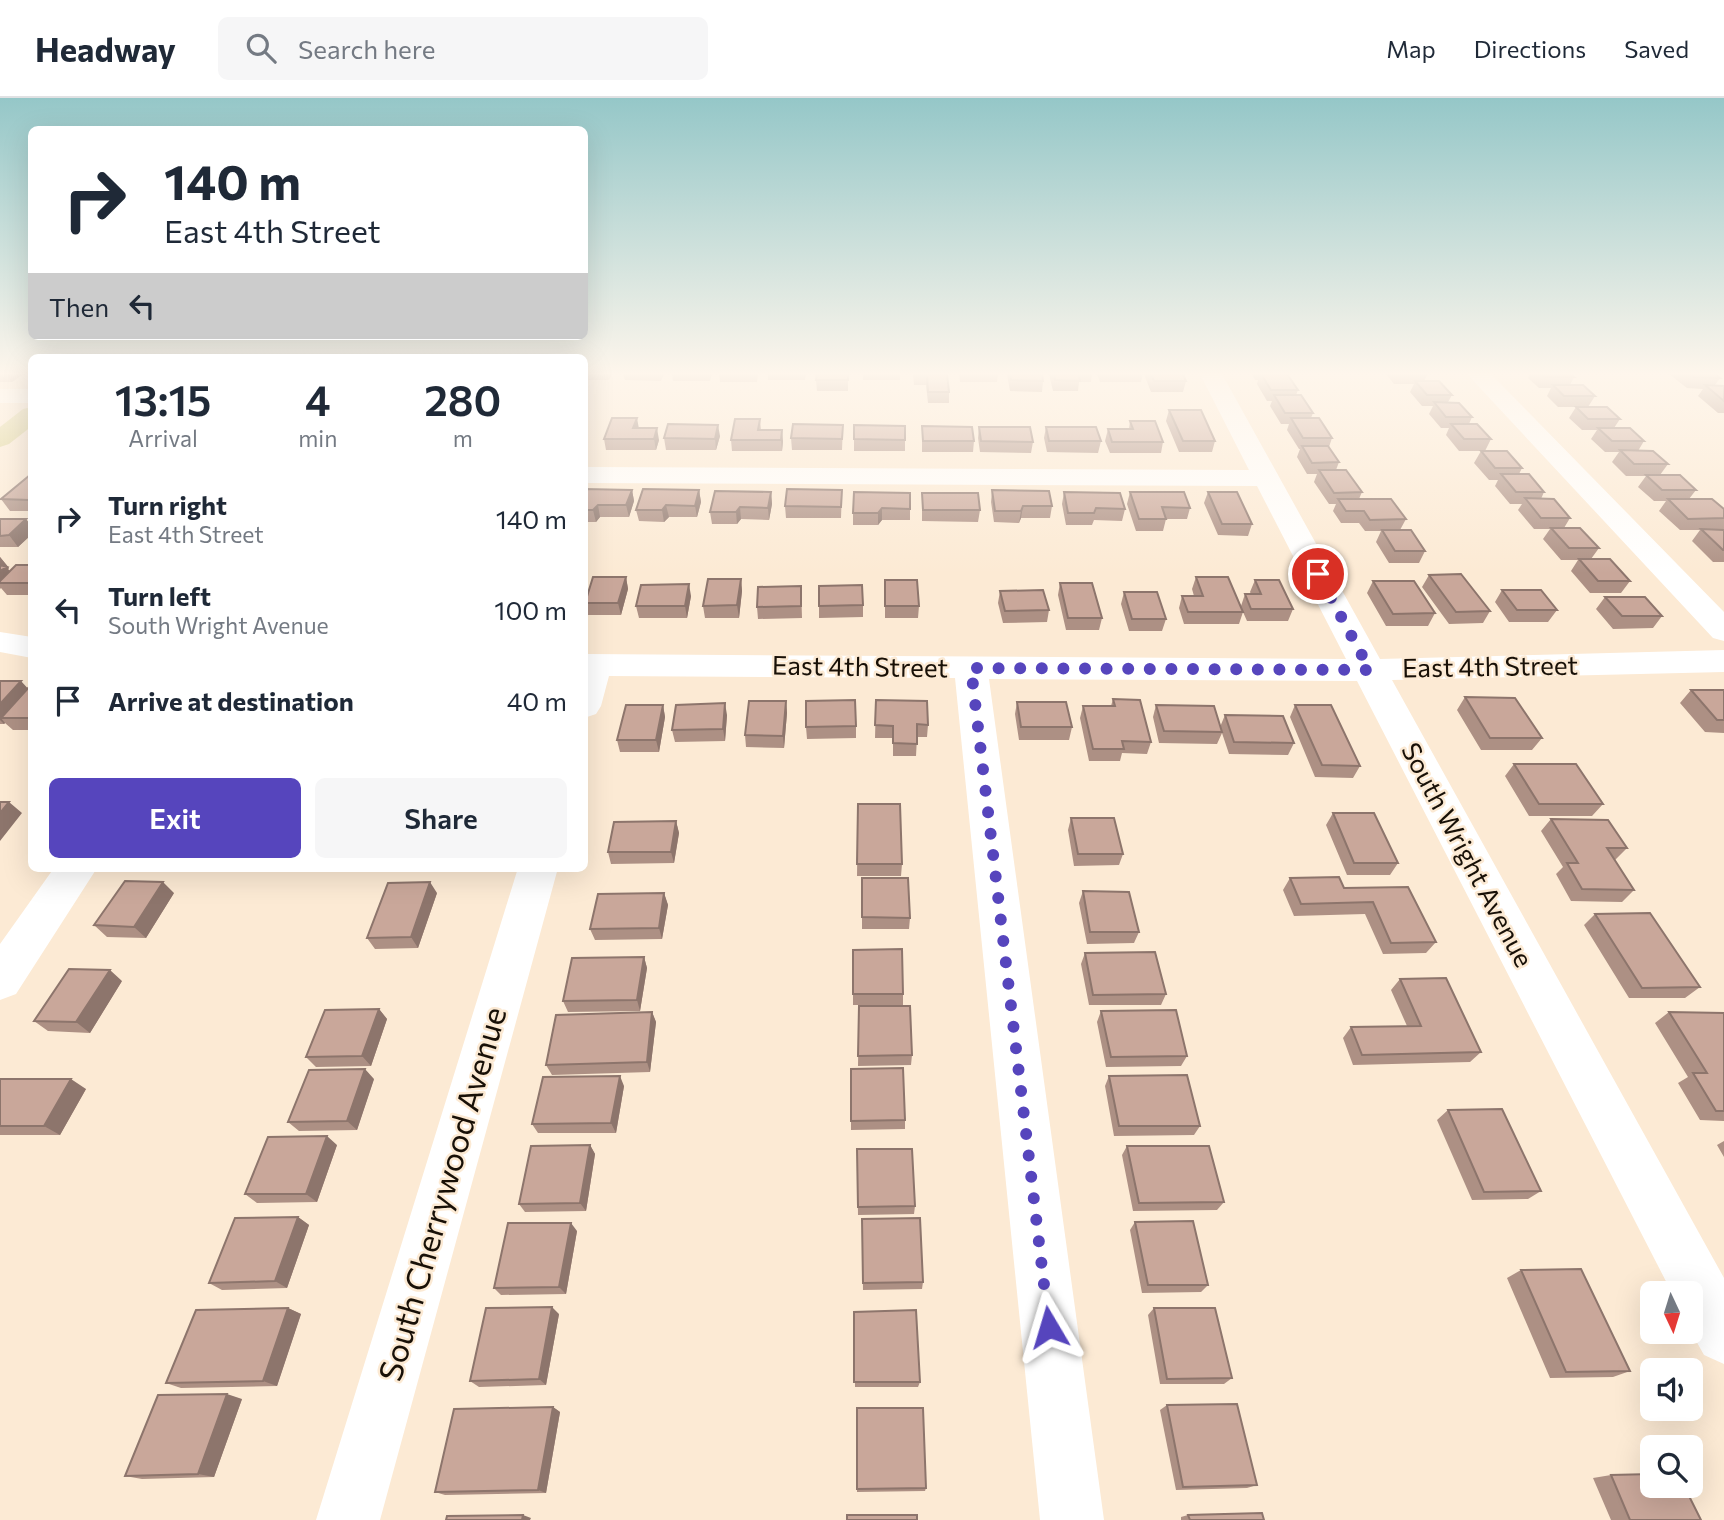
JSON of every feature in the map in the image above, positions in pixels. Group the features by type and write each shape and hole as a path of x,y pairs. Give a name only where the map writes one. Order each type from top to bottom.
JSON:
{"street":[{"name":"South Wright Avenue","path":"1246,440 1724,1335"},
{"path":"1542,440 1724,631"},
{"path":"588,475 1266,478"},
{"path":"0,642 28,647"},
{"name":"East 4th Street","path":"590,665 1370,670 1724,661"},
{"path":"971,668 1072,1520"},
{"path":"0,980 74,872"},
{"name":"South Cherrywood Avenue","path":"348,1520 537,872"}],"building":[{"path":"923,440 974,441 923,441"},
{"path":"1033,440 1033,442 981,441"},
{"path":"1049,440 1101,441 1049,441"},
{"path":"1111,440 1163,442 1112,442"},
{"path":"1302,446 1328,446 1339,462 1312,463"},
{"path":"1620,450 1653,451 1668,464 1634,464"},
{"path":"1481,451 1507,451 1522,468 1495,468"},
{"path":"1319,470 1346,470 1362,492 1334,493"},
{"path":"1501,474 1529,474 1544,492 1516,492"},
{"path":"1646,475 1680,475 1696,490 1662,490"},
{"path":"28,477 28,500 1,499"},
{"path":"588,489 632,490 626,505 598,505 593,510 588,510"},
{"path":"643,489 699,490 695,506 666,505 662,510 636,510"},
{"path":"787,489 842,490 841,507 785,506"},
{"path":"992,490 1049,491 1052,506 1023,506 1021,511 995,511"},
{"path":"715,491 771,492 768,508 740,507 736,512 710,512"},
{"path":"854,492 910,493 910,509 882,508 878,513 853,513"},
{"path":"1064,492 1120,493 1125,509 1096,508 1094,513 1068,513"},
{"path":"1130,492 1184,492 1190,508 1162,507 1166,519 1139,519"},
{"path":"1208,492 1237,492 1252,524 1222,524"},
{"path":"922,493 978,493 980,510 923,510"},
{"path":"1525,498 1554,499 1570,518 1541,518"},
{"path":"1338,499 1391,499 1406,519 1370,520 1364,511 1346,511"},
{"path":"1668,499 1712,499 1724,509 1724,518 1688,519"},
{"path":"0,519 26,519 9,535 0,536"},
{"path":"1551,528 1580,528 1599,548 1569,548"},
{"path":"1701,529 1724,530 1724,550 1723,550"},
{"path":"1382,530 1411,530 1425,551 1395,551"},
{"path":"1579,559 1610,559 1630,581 1598,581"},
{"path":"16,565 28,565 28,583 0,581"},
{"path":"1461,574 1490,611 1456,612 1429,575"},
{"path":"593,577 626,577 618,603 588,603"},
{"path":"1196,577 1228,577 1243,612 1188,612 1182,596 1203,596"},
{"path":"708,579 741,579 737,605 703,606"},
{"path":"885,580 917,580 919,606 885,606"},
{"path":"1255,580 1279,580 1293,609 1251,609 1245,594 1261,594"},
{"path":"1373,581 1414,581 1435,613 1393,614"},
{"path":"1060,583 1092,583 1102,618 1068,618"},
{"path":"689,584 685,606 636,606 641,585"},
{"path":"862,585 863,605 819,606 819,586"},
{"path":"801,586 801,606 757,607 758,587"},
{"path":"1043,590 1049,610 1005,611 1000,591"},
{"path":"1502,590 1541,590 1557,610 1517,610"},
{"path":"1124,592 1157,592 1166,619 1132,619"},
{"path":"1605,597 1645,597 1662,616 1622,616"},
{"path":"0,681 21,681 0,704"},
{"path":"28,688 28,718 1,718"},
{"path":"1691,690 1724,690 1724,720 1717,720"},
{"path":"1465,697 1515,698 1542,738 1490,738"},
{"path":"1113,699 1140,700 1151,742 1122,741 1124,749 1093,749 1083,706 1115,706"},
{"path":"855,700 856,726 806,727 806,701"},
{"path":"876,700 927,701 928,725 917,724 917,744 893,743 893,726 875,725"},
{"path":"749,701 786,701 783,736 745,735"},
{"path":"1017,702 1066,702 1072,727 1021,727"},
{"path":"725,703 723,729 672,730 676,705"},
{"path":"626,705 663,705 656,740 617,740"},
{"path":"1156,705 1214,706 1222,732 1164,731"},
{"path":"1295,705 1331,705 1360,766 1322,765"},
{"path":"1225,715 1283,716 1294,743 1234,742"},
{"path":"1514,764 1576,764 1603,804 1539,804"},
{"path":"0,802 9,802 0,813"},
{"path":"858,804 900,804 902,864 857,864"},
{"path":"1333,813 1374,813 1398,863 1354,863"},
{"path":"1071,818 1114,818 1123,854 1078,854"},
{"path":"1551,819 1608,820 1627,848 1607,848 1634,890 1582,889 1567,863 1578,863"},
{"path":"676,821 671,852 608,852 614,822"},
{"path":"1339,877 1344,888 1408,887 1436,942 1391,943 1373,902 1301,904 1290,878"},
{"path":"862,878 908,878 910,918 862,917"},
{"path":"125,881 163,882 134,927 94,925"},
{"path":"430,882 411,937 367,938 388,883"},
{"path":"1083,891 1129,892 1139,932 1090,932"},
{"path":"664,893 659,928 590,929 598,894"},
{"path":"1650,913 1700,987 1642,988 1595,914"},
{"path":"902,949 903,994 853,994 853,950"},
{"path":"1155,952 1166,994 1093,995 1085,953"},
{"path":"644,957 637,1000 563,1001 572,958"},
{"path":"69,969 110,970 76,1022 34,1021"},
{"path":"1446,978 1481,1052 1362,1055 1351,1027 1421,1026 1400,979"},
{"path":"859,1006 910,1006 912,1055 858,1056"},
{"path":"379,1009 362,1056 306,1057 325,1010"},
{"path":"1176,1010 1187,1056 1111,1057 1101,1011"},
{"path":"652,1012 647,1062 546,1065 556,1015"},
{"path":"1669,1012 1724,1013 1724,1111 1716,1111 1693,1073 1707,1073"},
{"path":"903,1068 905,1120 851,1121 851,1069"},
{"path":"365,1069 347,1121 288,1122 309,1070"},
{"path":"1187,1075 1200,1126 1119,1126 1109,1076"},
{"path":"620,1076 611,1123 532,1124 543,1077"},
{"path":"0,1079 71,1079 44,1126 0,1126"},
{"path":"1502,1109 1541,1191 1484,1192 1448,1110"},
{"path":"327,1136 306,1194 245,1194 268,1137"},
{"path":"590,1145 580,1203 519,1204 531,1146"},
{"path":"1127,1146 1209,1146 1224,1202 1139,1203"},
{"path":"857,1149 912,1149 915,1206 858,1207"},
{"path":"298,1217 275,1281 209,1283 235,1218"},
{"path":"920,1218 923,1282 863,1283 862,1219"},
{"path":"1193,1221 1208,1285 1148,1285 1135,1222"},
{"path":"508,1223 571,1223 559,1287 494,1288"},
{"path":"1581,1269 1630,1371 1566,1372 1521,1270"},
{"path":"552,1307 539,1379 470,1381 486,1308"},
{"path":"288,1308 263,1381 166,1383 196,1310"},
{"path":"1154,1308 1215,1308 1232,1378 1167,1379"},
{"path":"916,1310 920,1382 854,1382 854,1312"},
{"path":"227,1394 198,1474 125,1476 158,1395"},
{"path":"1237,1404 1257,1485 1183,1487 1167,1405"},
{"path":"553,1407 538,1490 435,1492 454,1409"},
{"path":"857,1408 923,1408 926,1488 857,1489"},
{"path":"1640,1474 1640,1498 1690,1498 1701,1520 1630,1520 1611,1475"},
{"path":"1262,1513 1264,1520 1190,1520 1188,1515"},
{"path":"523,1515 522,1520 446,1520 447,1516"},
{"path":"847,1515 917,1515 917,1520 847,1520"}],"route":[{"path":"1049,1327 971,668 1370,670 1318,574"}]}
